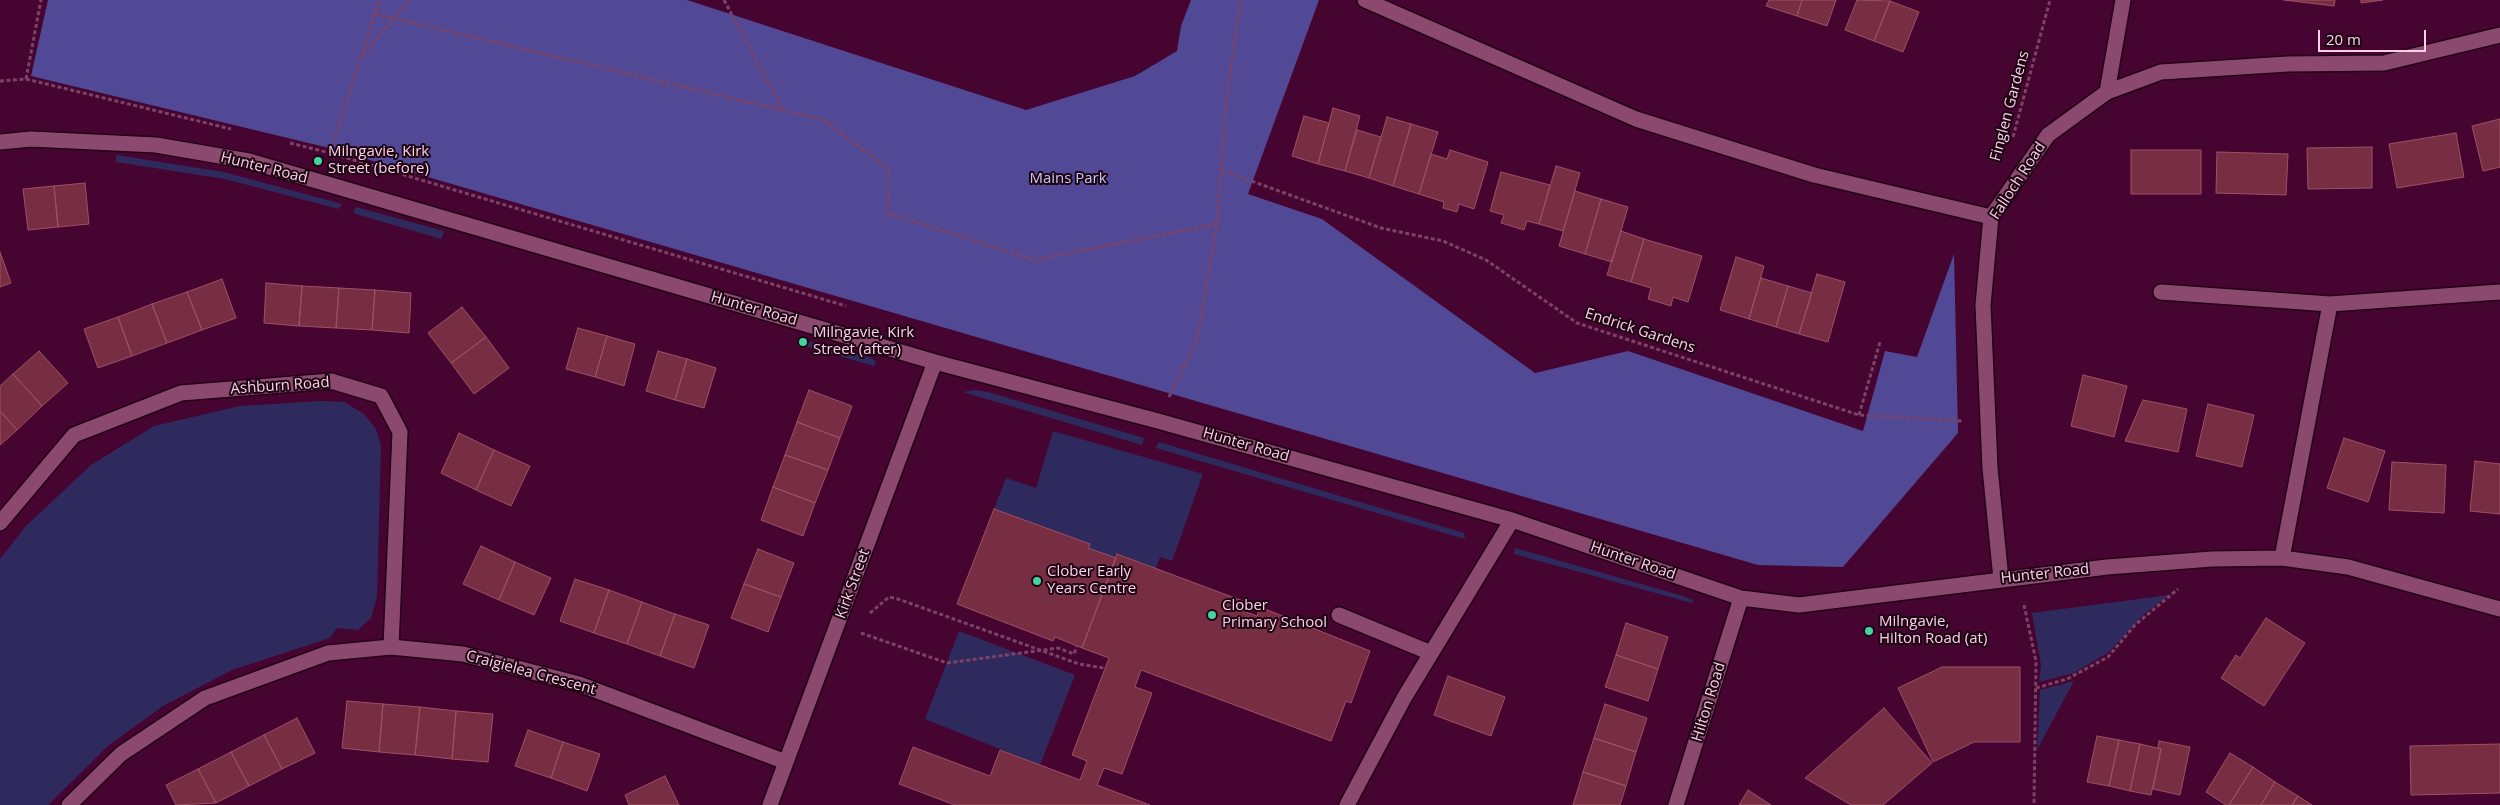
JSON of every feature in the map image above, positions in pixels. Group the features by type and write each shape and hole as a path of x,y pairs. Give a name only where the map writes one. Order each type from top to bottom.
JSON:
{"street":[{"path":"1365,0 1636,119 1814,175 1991,217"},
{"path":"2107,92 2123,0"},
{"name":"Falloch Road","path":"2001,579 1988,423 1983,304 1991,217 2048,135 2107,92 2161,72 2288,64 2384,63 2500,34"},
{"name":"Hunter Road","path":"0,142 31,139 156,145 249,162 935,362 1158,421 1512,520 1741,598 1799,605 2001,579 2212,559 2282,558 2348,567 2500,609"},
{"path":"2162,292 2330,304 2490,295 2500,292"},
{"path":"2282,558 2330,304"},
{"name":"Kirk Street","path":"770,805 935,362"},
{"name":"Ashburn Road","path":"0,523 74,435 181,393 331,381 382,396 400,432 392,647"},
{"path":"1347,805 1404,698 1512,520"},
{"name":"Hilton Road","path":"1676,805 1741,598"},
{"path":"1339,615 1431,654"},
{"name":"Craigielea Crescent","path":"69,805 121,754 205,698 328,653 392,647 463,654 579,684 786,762"}],"path":[{"path":"26,79 41,0"},
{"path":"320,182 380,0"},
{"path":"362,56 410,0"},
{"path":"724,0 783,110"},
{"path":"1158,421 1197,340 1217,224 1227,92 1241,0"},
{"name":"Finglen Gardens","path":"2011,142 2050,0"},
{"path":"375,14 824,120 889,169 888,212 1034,260 1217,224"},
{"path":"0,82 26,79 235,130"},
{"path":"283,141 330,153 854,308"},
{"name":"Endrick Gardens","path":"1221,170 1381,228 1443,241 1486,260 1577,322 1859,415 1988,423"},
{"path":"1859,415 1880,342"},
{"path":"2036,688 2067,679 2108,658 2135,625 2212,559"},
{"path":"2001,579 2024,606 2036,661 2034,805"},
{"path":"867,616 889,597 1079,664 1104,668"},
{"path":"860,632 947,663 1058,648 1074,654 1077,646"}],"shaded area":[{"path":"116,155 224,172 342,204 339,209 225,179 116,162"},
{"path":"356,207 444,231 441,239 353,213"},
{"path":"808,341 872,358 876,362 874,366 805,346"},
{"path":"975,390 988,392 1144,438 1142,445 963,392"},
{"path":"322,401 344,402 364,414 376,429 381,445 377,597 371,618 358,630 337,628 330,638 232,670 163,706 108,746 48,805 0,805 0,559 26,526 91,465 154,426 240,406"},
{"path":"1053,431 1203,474 1172,561 1160,557 1156,568 1118,554 1116,558 1088,548 1089,543 994,509 1006,478 1036,488"},
{"path":"1159,442 1464,533 1465,539 1156,448"},
{"path":"1515,548 1693,600 1692,603 1514,554"},
{"path":"2169,595 2143,615 2109,652 2074,673 2039,682 2041,665 2032,613"},
{"path":"959,631 1075,675 1040,765 925,719"},
{"path":"2074,681 2037,750 2040,690"}],"green space":[{"name":"Mains Park","path":"48,0 687,0 1026,110 1135,76 1177,51 1181,26 1191,0 1319,0 1248,194 1322,219 1535,373 1628,351 1863,431 1885,351 1917,357 1954,254 1958,433 1843,567 1758,565 325,147 31,76"}],"building":[{"path":"1769,0 1802,0 1797,16 1766,6"},
{"path":"1802,0 1836,0 1827,26 1797,16"},
{"path":"1857,0 1890,1 1874,41 1845,30"},
{"path":"2284,0 2335,0 2334,6"},
{"path":"2361,0 2383,0 2361,3"},
{"path":"1890,1 1919,12 1903,52 1874,41"},
{"path":"1333,108 1360,116 1345,171 1318,164"},
{"path":"1304,116 1329,123 1318,164 1292,156"},
{"path":"1387,117 1411,124 1393,186 1369,178"},
{"path":"2500,119 2500,167 2483,171 2472,126"},
{"path":"1411,124 1438,132 1419,194 1393,186"},
{"path":"1357,130 1381,137 1369,178 1345,171"},
{"path":"2456,133 2464,177 2397,188 2389,144"},
{"path":"2372,147 2372,188 2308,189 2307,148"},
{"path":"1450,150 1488,162 1474,209 1459,204 1457,212 1443,208 1444,202 1419,194 1431,154 1447,159"},
{"path":"2131,150 2201,150 2201,194 2131,194"},
{"path":"2217,152 2288,154 2286,195 2216,193"},
{"path":"1556,166 1580,173 1563,231 1539,224"},
{"path":"1501,172 1550,185 1539,224 1527,221 1524,230 1501,223 1504,215 1490,211"},
{"path":"85,183 89,224 58,227 54,186"},
{"path":"54,186 58,227 28,230 23,189"},
{"path":"1575,191 1601,199 1585,254 1559,246"},
{"path":"1601,199 1628,207 1612,262 1585,254"},
{"path":"1621,231 1644,239 1631,282 1607,275"},
{"path":"1644,239 1702,256 1688,302 1673,297 1671,306 1648,299 1651,288 1631,282"},
{"path":"0,252 11,283 0,287"},
{"path":"1736,257 1764,266 1749,319 1720,310"},
{"path":"1817,274 1845,282 1828,342 1799,334"},
{"path":"1761,278 1788,286 1776,327 1749,319"},
{"path":"222,279 236,318 202,330 187,292"},
{"path":"266,283 302,286 299,326 264,323"},
{"path":"302,286 339,288 336,328 299,326"},
{"path":"1788,286 1812,293 1799,334 1776,327"},
{"path":"339,288 375,290 372,330 336,328"},
{"path":"375,290 411,293 409,333 372,330"},
{"path":"187,292 202,330 167,343 152,304"},
{"path":"152,304 167,343 132,356 118,317"},
{"path":"462,307 486,337 451,363 428,333"},
{"path":"118,317 132,356 98,368 84,329"},
{"path":"578,328 607,336 595,377 566,369"},
{"path":"607,336 635,344 624,386 595,377"},
{"path":"486,337 509,368 474,394 451,363"},
{"path":"39,351 68,383 42,406 13,374"},
{"path":"658,351 687,359 675,400 646,391"},
{"path":"687,359 716,368 704,408 675,400"},
{"path":"13,374 42,406 17,430 0,411 0,386"},
{"path":"2083,375 2127,386 2114,437 2071,426"},
{"path":"809,390 852,406 840,438 797,422"},
{"path":"2143,400 2187,409 2178,452 2125,441"},
{"path":"2208,404 2254,415 2242,467 2196,456"},
{"path":"0,411 17,430 0,445"},
{"path":"797,422 840,438 828,470 785,455"},
{"path":"459,433 494,450 476,490 441,473"},
{"path":"2344,438 2385,451 2368,502 2327,488"},
{"path":"494,450 530,466 511,506 476,490"},
{"path":"785,455 828,470 815,503 773,487"},
{"path":"2475,461 2500,464 2500,514 2470,511"},
{"path":"2392,462 2446,465 2444,513 2389,510"},
{"path":"773,487 815,503 803,536 761,520"},
{"name":"Clober Early Years Centre","path":"994,509 1090,544 1088,548 1116,558 1082,648 1055,637 1053,641 957,604"},
{"path":"481,546 515,562 499,600 463,584"},
{"path":"758,549 794,563 781,597 744,584"},
{"name":"Clober Primary School","path":"1117,554 1243,601 1240,610 1257,616 1260,607 1370,651 1351,703 1346,701 1331,741 1141,670 1135,687 1152,693 1122,774 1104,768 1097,785 1150,805 955,805 899,784 913,747 990,776 1000,750 1080,780 1087,761 1072,755 1109,658 1082,648"},
{"path":"515,562 551,578 534,615 499,600"},
{"path":"575,579 609,590 594,633 560,621"},
{"path":"744,584 781,597 768,632 731,618"},
{"path":"609,590 642,602 627,644 594,633"},
{"path":"642,602 675,614 660,656 627,644"},
{"path":"675,614 709,625 694,668 660,656"},
{"path":"2266,618 2305,643 2264,706 2221,678 2236,655 2240,658"},
{"path":"1626,623 1668,637 1658,669 1616,655"},
{"path":"1616,655 1658,669 1648,701 1605,687"},
{"path":"1942,667 2020,667 2020,742 1974,742 1933,762 1898,688"},
{"path":"1448,676 1505,697 1491,736 1434,715"},
{"path":"347,701 383,704 379,752 342,748"},
{"path":"383,704 420,707 415,755 379,752"},
{"path":"1605,704 1647,718 1636,752 1594,738"},
{"path":"420,707 456,711 452,759 415,755"},
{"path":"1884,708 1932,763 1883,805 1851,805 1805,778"},
{"path":"456,711 493,714 488,762 452,759"},
{"path":"297,718 315,753 282,769 264,735"},
{"path":"528,730 563,742 551,778 515,766"},
{"path":"264,735 282,769 249,786 231,752"},
{"path":"2097,736 2119,740 2109,786 2087,782"},
{"path":"1594,738 1636,752 1626,786 1583,772"},
{"path":"2119,740 2140,744 2130,791 2109,786"},
{"path":"2159,741 2190,747 2180,795 2153,789 2161,749 2158,748"},
{"path":"563,742 600,754 587,791 551,778"},
{"path":"2140,744 2161,749 2151,795 2130,791"},
{"path":"2500,744 2500,793 2411,795 2410,746"},
{"path":"231,752 249,786 216,803 198,769"},
{"path":"2230,753 2253,767 2229,805 2226,805 2206,792"},
{"path":"2253,767 2275,782 2261,805 2229,805"},
{"path":"198,769 216,803 176,805 166,785"},
{"path":"1583,772 1626,786 1620,805 1573,805"},
{"path":"665,776 679,805 629,805 625,795"},
{"path":"2275,782 2298,796 2292,805 2261,805"},
{"path":"1748,790 1771,805 1739,805"},
{"path":"2298,796 2312,805 2292,805"}],"place":[{"name":"Milngavie, Kirk Street (before)","path":"318,161"},
{"name":"Milngavie, Kirk Street (after)","path":"803,342"},
{"name":"Clober Early Years Centre","path":"1037,581"},
{"name":"Clober Primary School","path":"1212,615"},
{"name":"Milngavie, Hilton Road (at)","path":"1869,631"}]}
